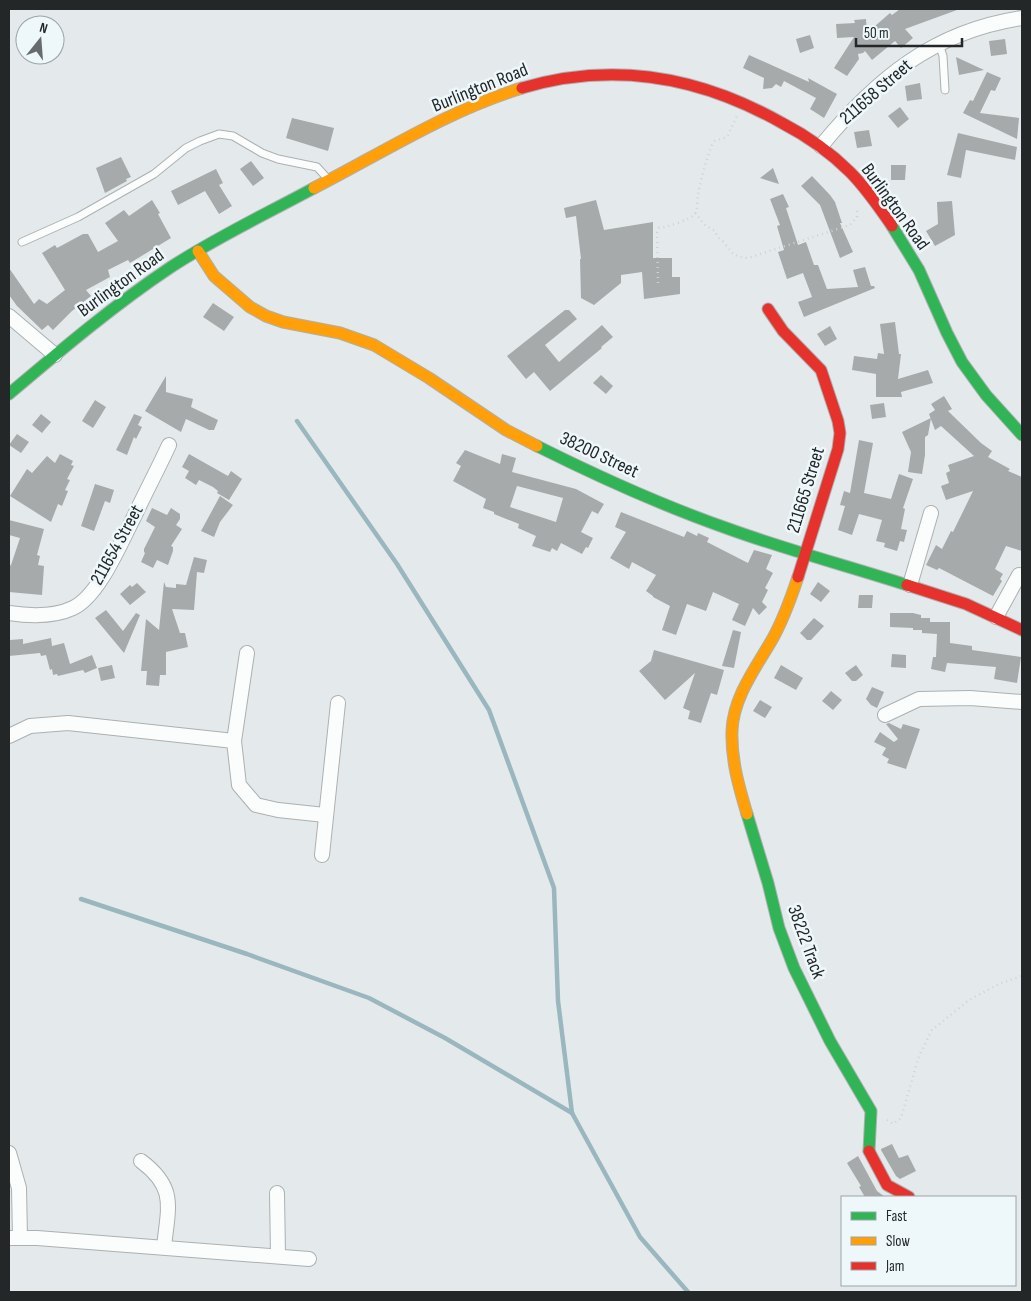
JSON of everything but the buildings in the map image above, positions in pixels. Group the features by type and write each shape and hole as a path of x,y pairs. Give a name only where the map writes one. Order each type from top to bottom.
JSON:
{"street":[{"name":"211658 Street","path":"821,146 840,122 900,66 939,43 970,30 1022,18"},
{"name":"Burlington Road","path":"9,394 117,306 198,251 420,131 497,95 552,79 597,74 635,74 668,78 705,87 769,113 821,146 858,179 901,240 922,278 952,343 968,372 992,405 1022,435"},
{"name":"38200 Street","path":"198,251 214,276 250,307 266,316 283,322 340,333 374,345 429,378 506,430 565,460 685,513 730,530 966,604 1022,630"},
{"name":"211665 Street","path":"768,309 783,332 822,370 840,433 838,448 806,553"},
{"path":"9,316 55,355"},
{"name":"211654 Street","path":"9,613 24,615 48,614 74,608 84,601 100,582 120,546 169,445"},
{"path":"910,585 931,513"},
{"name":"38222 Track","path":"806,553 790,603 738,702 732,730 734,763 739,788 780,928 794,968 830,1041 871,1111"},
{"path":"996,617 1019,576"},
{"path":"247,653 234,741 239,785 256,804 278,810 325,814"},
{"path":"885,716 919,699 979,698 1022,702"},
{"path":"322,855 338,703"},
{"path":"9,736 30,726 68,724 234,741"},
{"path":"871,1111 869,1153 887,1184 906,1196"},
{"path":"9,1153 19,1188 14,1238 164,1247 309,1259"},
{"path":"141,1161 156,1172 165,1186 168,1204 164,1247"},
{"path":"276,1193 278,1256"}],"lane":[{"path":"939,43 943,56 945,90"},
{"path":"22,242 86,212 154,174 186,148 219,134 233,136 262,153 278,159 317,166 328,181"}],"path":[{"path":"658,283 657,233 659,228 672,226 679,221 689,219 695,213 706,160 712,145 715,141 727,137 743,101"},
{"path":"695,213 705,225 715,231 718,238 729,251 739,257 748,258 850,225 857,216 857,205"},
{"path":"871,1111 893,1124 902,1118 919,1056 932,1030 969,1000 999,984 1022,976"}],"waterway":[{"path":"297,421 397,564 489,710 554,888 558,1001 572,1113 640,1237 688,1292"},
{"path":"81,899 247,954 369,998 445,1038 572,1113"}],"traffic: fast":[{"path":"9,394 108,312 171,267 224,236 314,188"},
{"path":"892,226 919,270 962,362 986,395 1022,435"},
{"path":"537,446 680,511 773,544 907,585"},
{"path":"747,814 768,883 779,928 794,968 830,1041 871,1111 869,1151"}],"traffic: slow":[{"path":"314,188 442,120 495,97 522,88"},
{"path":"198,251 214,276 250,307 266,316 283,322 340,333 374,345 429,378 506,430 537,446"},
{"path":"747,814 734,763 732,742 733,718 747,682 781,623 798,577"}],"traffic: jam":[{"path":"522,88 556,80 623,75 656,78 720,94 782,123 826,151 850,172 892,226"},
{"path":"768,309 783,331 821,370 838,421 840,433 838,449 798,577"},
{"path":"907,585 966,604 1022,630"},
{"path":"869,1151 887,1185 907,1196"}]}
